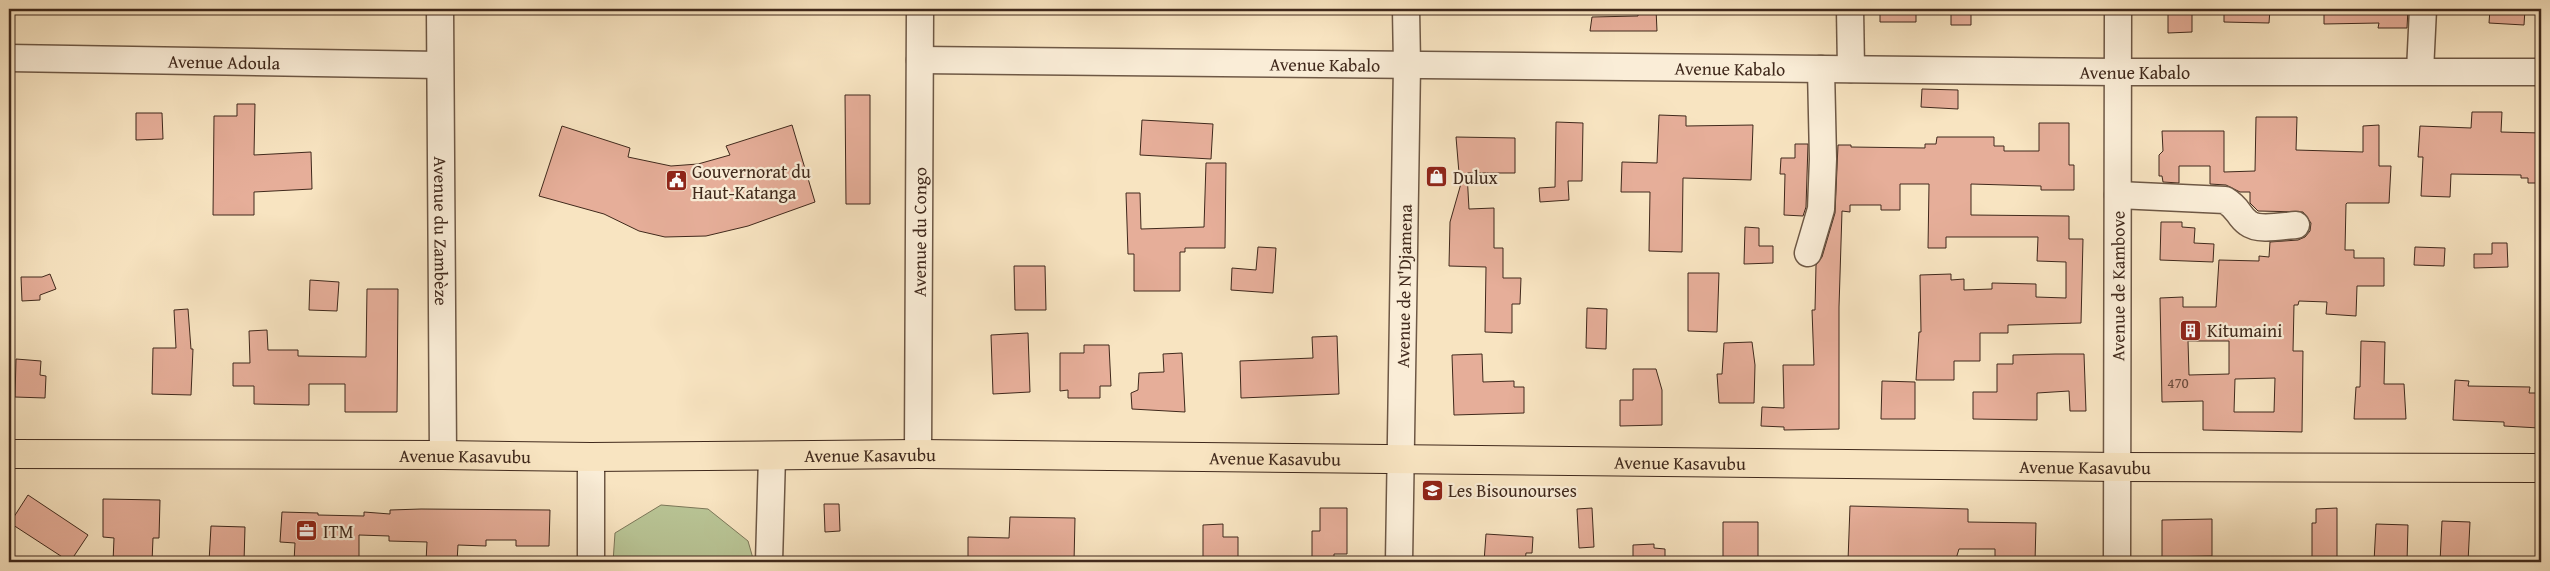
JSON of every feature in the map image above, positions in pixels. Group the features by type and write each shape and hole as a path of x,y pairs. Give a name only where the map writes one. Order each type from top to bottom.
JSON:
{"main road":[{"name":"Avenue Kasavubu","path":"9,454 591,457 918,454 2118,467 2541,468"}],"street":[{"name":"Avenue du Zambèze","path":"440,9 443,455"},
{"name":"Avenue du Congo","path":"918,454 920,9"},
{"name":"Avenue de N'Djamena","path":"1399,562 1407,65 1406,9"},
{"path":"1850,9 1852,69"},
{"name":"Avenue de Kambove","path":"2117,562 2118,9"},
{"path":"2420,71 2423,9"},
{"name":"Avenue Adoula","path":"9,58 439,65"},
{"name":"Avenue Kabalo","path":"920,60 2118,72 2541,72"},
{"path":"1808,253 1820,209 1823,159 1821,69"},
{"path":"2118,195 2225,200 2236,206 2246,221 2254,226 2296,225"},
{"path":"770,562 772,456"},
{"path":"591,457 591,562"}],"green space":[{"path":"661,505 708,509 748,541 754,562 613,562 615,533"}],"building":[{"path":"1638,9 1656,9 1657,31 1590,31 1592,17 1638,16"},
{"path":"1880,9 1916,9 1916,22 1880,22"},
{"path":"1951,9 1971,9 1971,25 1951,25"},
{"path":"2168,9 2192,9 2192,32 2168,33"},
{"path":"2224,9 2270,9 2269,23 2224,22"},
{"path":"2324,9 2408,9 2407,28 2378,28 2379,23 2324,24"},
{"path":"2490,9 2525,9 2524,25 2489,23"},
{"path":"1922,89 1958,90 1958,109 1921,107"},
{"path":"845,95 870,95 870,204 846,204"},
{"path":"237,104 255,104 254,155 311,152 312,189 254,192 254,215 213,215 214,116 237,116"},
{"path":"2472,112 2502,112 2501,132 2541,133 2541,183 2528,183 2528,178 2521,178 2521,175 2451,174 2450,197 2421,196 2423,157 2418,157 2420,126 2471,128"},
{"path":"136,113 162,113 163,139 136,140"},
{"path":"1659,115 1686,116 1686,126 1753,125 1751,180 1683,178 1682,252 1649,251 1650,192 1621,192 1622,162 1657,163"},
{"path":"2256,117 2297,117 2296,150 2363,152 2363,126 2379,125 2379,166 2391,166 2389,203 2346,204 2345,250 2354,250 2354,258 2384,258 2384,286 2357,286 2356,316 2326,314 2327,302 2299,301 2298,305 2294,305 2293,351 2303,351 2302,432 2203,430 2203,401 2162,402 2160,298 2183,297 2183,307 2216,307 2219,260 2259,261 2259,256 2269,257 2270,242 2298,240 2305,237 2310,231 2311,223 2303,212 2258,211 2250,203 2250,192 2240,192 2226,185 2210,184 2210,166 2179,166 2179,183 2163,182 2162,176 2159,176 2159,155 2163,151 2162,131 2224,131 2224,172 2255,171","holes":["2188,341 2229,341 2229,374 2189,375","2275,378 2274,412 2234,412 2235,379"]},
{"path":"1142,120 1213,124 1211,159 1140,155"},
{"path":"1556,122 1583,123 1582,181 1568,181 1569,200 1540,202 1539,188 1555,187"},
{"path":"2039,123 2069,123 2069,165 2074,165 2074,190 2041,190 2041,186 1971,184 1971,215 2069,216 2069,239 2083,239 2081,323 2008,325 2008,333 1980,333 1980,361 1954,361 1954,380 1916,380 1919,332 1921,332 1920,275 1951,274 1951,280 1964,279 1964,290 1992,289 1992,283 2036,284 2036,297 2066,298 2066,262 2037,261 2038,237 1946,237 1946,248 1928,248 1929,184 1900,184 1900,210 1881,210 1881,205 1850,205 1850,212 1842,211 1839,307 1839,429 1784,430 1784,427 1761,426 1762,407 1784,408 1783,365 1814,365 1812,310 1815,310 1816,265 1822,257 1835,213 1838,145 1851,145 1851,147 1925,148 1925,144 1936,144 1937,137 1994,137 1994,146 2004,146 2004,151 2039,151"},
{"name":"Gouvernorat du Haut-Katanga","path":"792,125 815,202 748,226 706,236 665,237 639,231 604,214 539,196 562,126 630,148 628,157 671,166 698,164 730,155 726,146"},
{"path":"1456,137 1515,138 1515,173 1467,173 1469,209 1494,208 1494,248 1503,248 1503,278 1521,278 1520,304 1512,304 1512,333 1485,332 1486,267 1449,266 1450,222 1464,173 1459,173"},
{"path":"1795,144 1808,144 1806,207 1803,216 1784,215 1785,174 1780,174 1781,158 1795,158"},
{"path":"1206,163 1226,163 1225,248 1185,248 1185,252 1180,252 1180,291 1134,291 1134,254 1128,254 1126,193 1140,193 1141,229 1204,227"},
{"path":"2161,222 2182,222 2182,227 2195,228 2194,243 2214,244 2213,262 2160,260"},
{"path":"1745,227 1759,228 1759,246 1773,246 1773,263 1744,264"},
{"path":"2492,243 2507,243 2508,267 2474,268 2474,254 2492,254"},
{"path":"1258,247 1276,248 1273,293 1231,290 1232,268 1256,270"},
{"path":"2415,247 2445,248 2444,266 2414,265"},
{"path":"1014,266 1045,266 1046,310 1015,310"},
{"path":"1688,273 1719,273 1717,332 1688,331"},
{"path":"50,274 56,289 40,295 40,300 22,301 21,277 42,277"},
{"path":"310,280 339,282 337,311 309,310"},
{"path":"367,289 398,289 397,412 345,412 345,384 309,384 309,405 254,404 254,386 233,386 233,363 250,363 249,331 267,330 268,350 298,350 298,356 366,357"},
{"path":"1587,308 1607,309 1606,349 1586,348"},
{"path":"188,309 191,349 193,349 191,395 152,394 153,348 176,348 174,310"},
{"path":"1028,333 1030,392 993,394 991,335"},
{"path":"1337,336 1339,394 1241,398 1240,361 1313,358 1312,337"},
{"path":"2361,341 2385,342 2384,384 2404,384 2406,419 2354,419 2356,387 2360,387"},
{"path":"1752,342 1755,365 1754,403 1719,403 1717,374 1722,374 1724,343"},
{"path":"1084,345 1109,345 1111,386 1100,386 1100,398 1068,398 1068,390 1060,391 1060,353 1084,353"},
{"path":"1182,353 1185,412 1132,409 1131,393 1138,390 1139,373 1164,372 1163,354"},
{"path":"1482,354 1483,382 1514,381 1514,387 1524,387 1524,413 1454,415 1452,355"},
{"path":"2084,354 2086,411 2070,411 2069,391 2037,393 2037,420 1973,419 1973,392 1997,392 1997,364 2013,364 2013,355"},
{"path":"16,359 41,361 40,375 46,376 45,398 15,397"},
{"path":"1633,369 1656,369 1662,390 1662,425 1620,426 1620,400 1633,400"},
{"path":"2455,380 2469,381 2468,386 2530,387 2529,393 2541,393 2541,421 2539,421 2539,428 2504,426 2504,422 2453,420"},
{"path":"1882,381 1915,382 1915,419 1881,419"},
{"path":"28,495 88,535 70,562 10,523"},
{"path":"103,499 160,500 159,538 153,538 152,562 113,562 114,538 103,537"},
{"path":"824,504 839,504 840,531 825,532"},
{"path":"1850,506 1968,509 1968,522 2036,523 2035,562 1995,562 1995,549 1959,549 1955,562 1848,561"},
{"path":"1320,508 1347,508 1347,554 1334,554 1334,562 1312,562 1312,531 1320,531"},
{"path":"1592,508 1594,547 1579,548 1577,509"},
{"path":"2337,508 2337,562 2312,562 2312,523 2316,523 2316,509"},
{"path":"390,510 550,510 549,546 516,546 516,540 486,540 486,546 458,545 457,562 426,562 427,542 389,541 389,536 359,535 359,562 294,562 295,543 280,542 282,512 364,516 364,512 390,514"},
{"path":"1010,517 1075,518 1074,562 975,562 975,559 968,559 968,537 1009,538"},
{"path":"2212,519 2212,556 2162,557 2162,520"},
{"path":"2442,521 2470,522 2468,562 2440,562"},
{"path":"1723,522 1758,522 1758,562 1723,562"},
{"path":"1223,524 1223,537 1238,537 1238,562 1203,562 1203,525"},
{"path":"2376,524 2408,525 2407,562 2374,562"},
{"path":"211,526 245,527 244,562 209,562"},
{"path":"1486,534 1533,537 1532,553 1526,553 1525,562 1484,562"},
{"path":"1654,544 1654,548 1665,549 1665,562 1633,562 1633,545"}],"place":[{"name":"Dulux","path":"1437,177"},
{"name":"Gouvernorat du Haut-Katanga","path":"676,181"},
{"name":"Kitumaini","path":"2191,330"},
{"name":"Les Bisounourses","path":"1432,490"},
{"name":"ITM","path":"307,531"}]}
